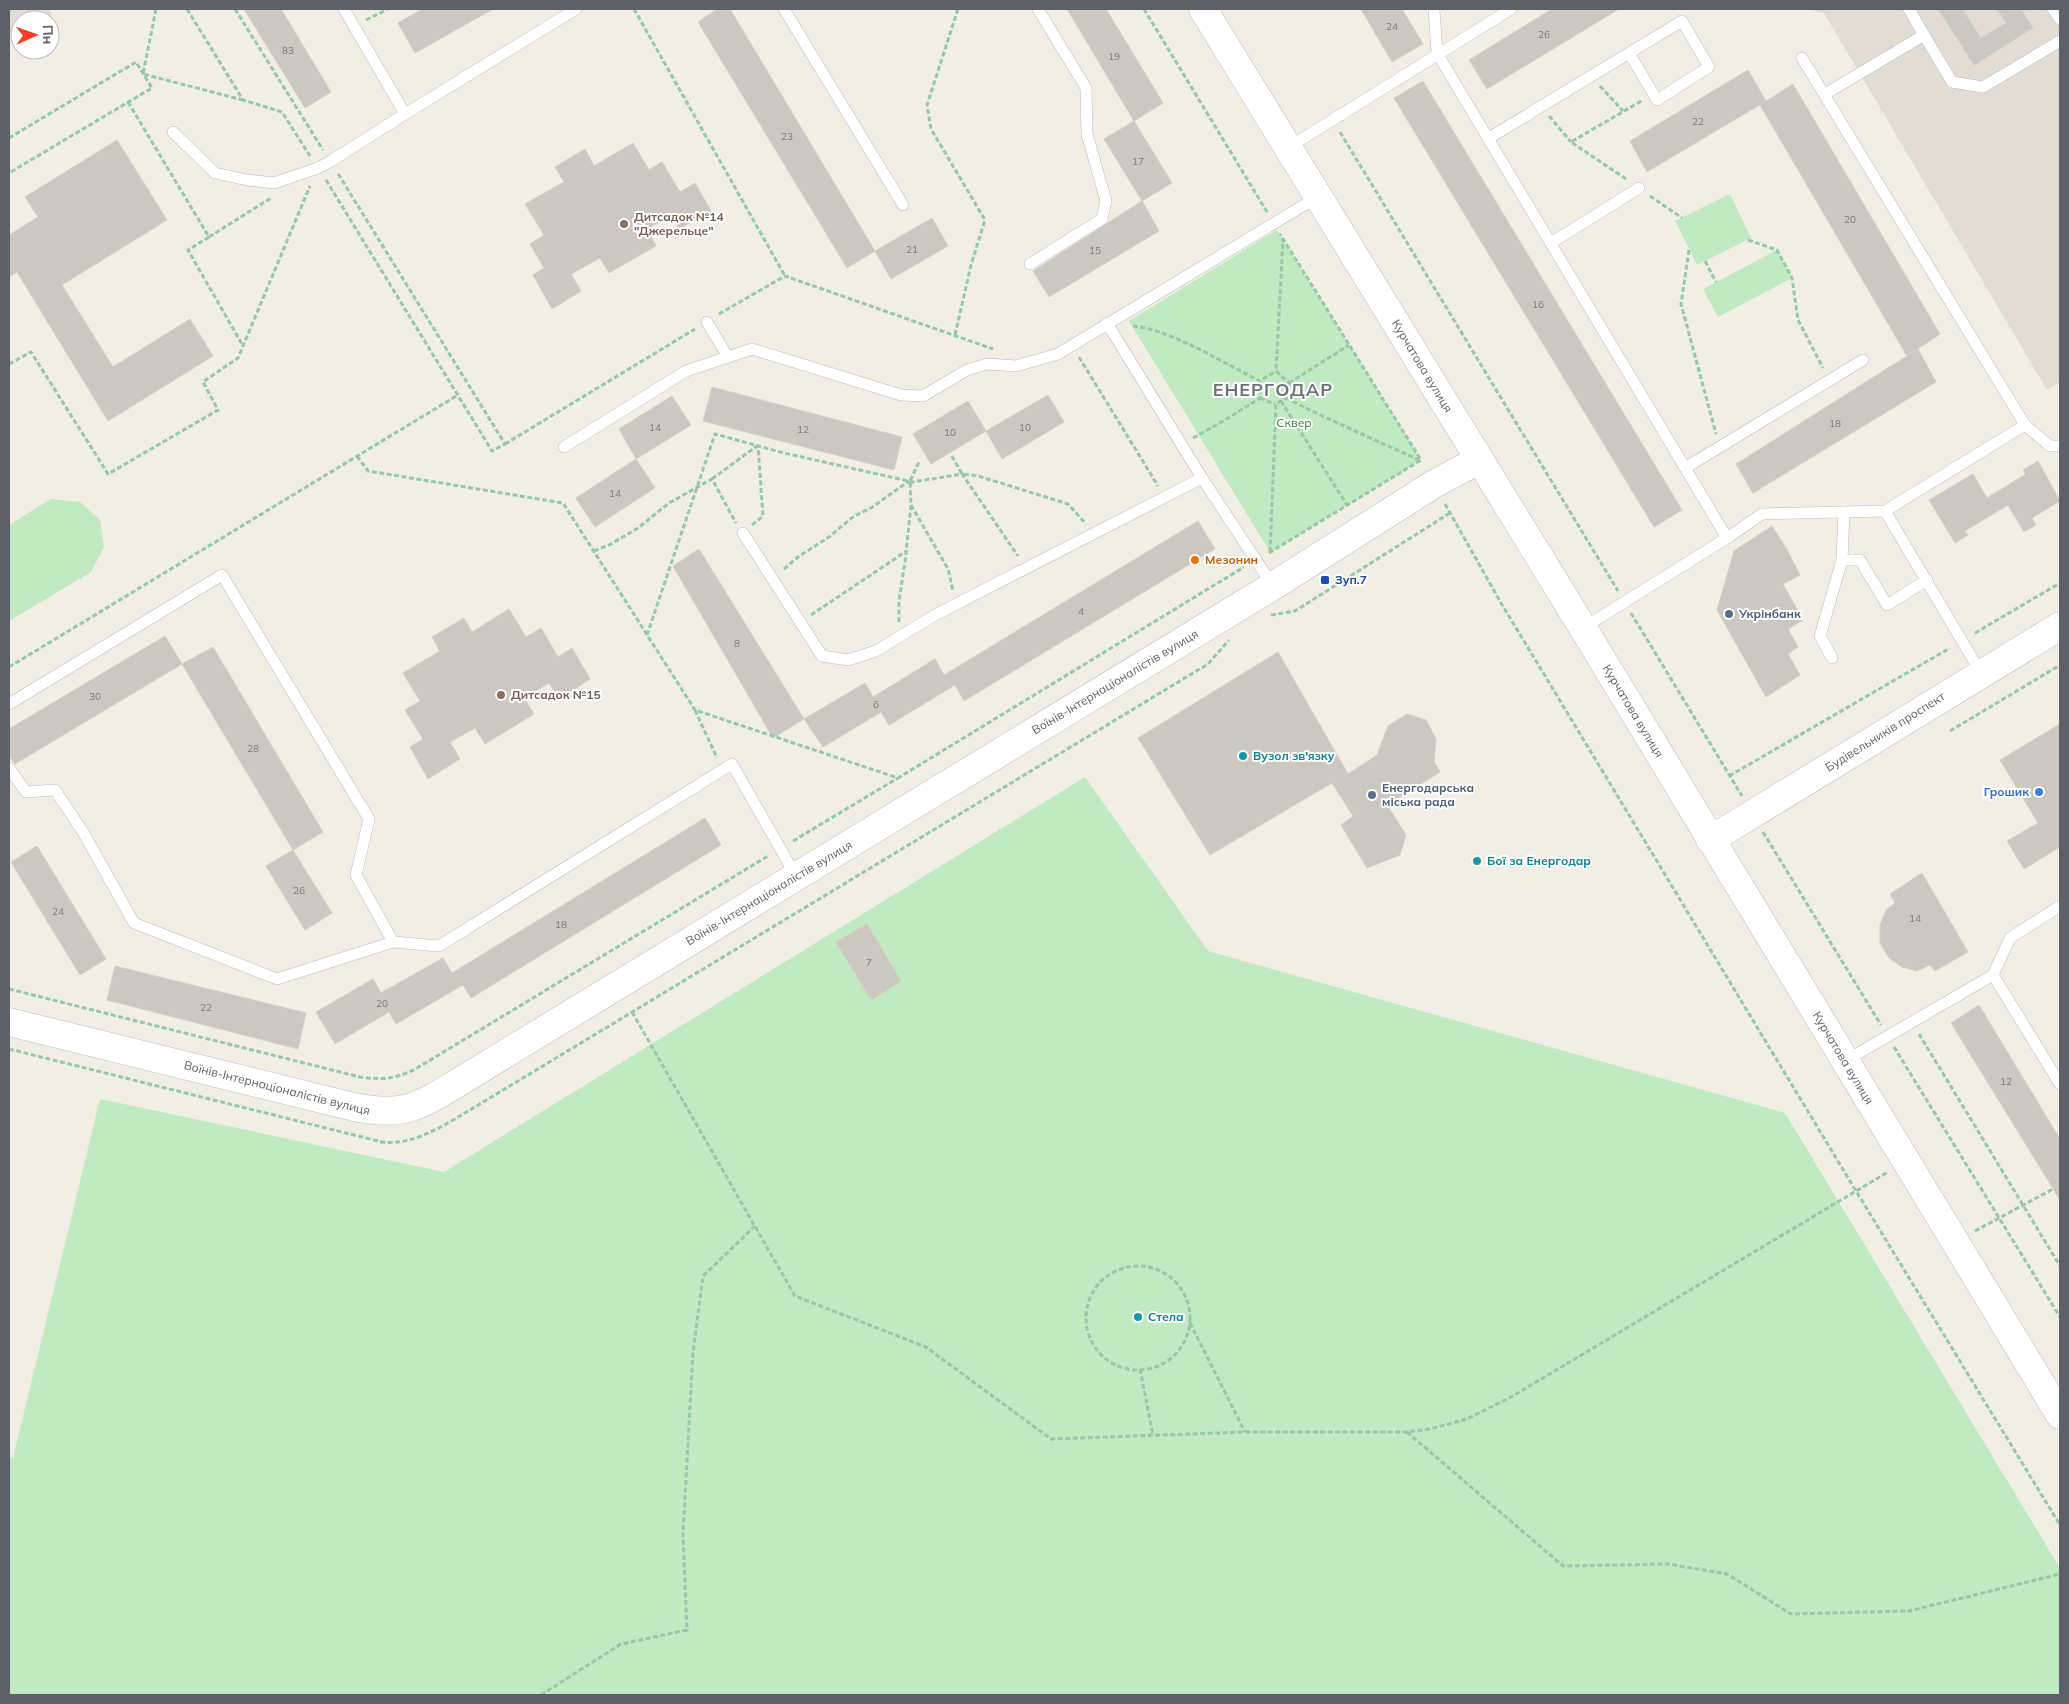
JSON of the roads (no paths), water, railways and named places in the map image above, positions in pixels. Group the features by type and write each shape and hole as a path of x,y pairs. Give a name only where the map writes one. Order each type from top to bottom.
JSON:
{"street":[{"name":"Курчатова вулиця","path":"1203,9 1583,628 2060,1415"},
{"name":"Воїнів-Інтернаціоналістів вулиця","path":"9,1022 354,1107 379,1112 397,1111 415,1106 434,1098 1273,586 1434,484 1479,460"},
{"name":"Будівельників проспект","path":"1710,840 1981,672 2060,626"}],"lane":[{"path":"344,9 405,114"},
{"path":"173,132 215,173 247,180 274,183 318,168 576,9"},
{"path":"784,9 903,205"},
{"path":"1030,264 1102,219 1106,201 1087,134 1086,88 1038,9"},
{"path":"1434,9 1437,53 1727,538"},
{"path":"1289,147 1437,53 1511,9"},
{"path":"1909,9 1952,82 1983,87 2060,41"},
{"path":"2053,9 2060,19"},
{"path":"1489,138 1540,106 1682,21 1709,67 1657,100 1629,53"},
{"path":"1825,94 1924,35"},
{"path":"1802,58 2024,425 2050,446 2060,446"},
{"path":"1551,243 1639,188"},
{"path":"564,447 686,371 752,349 901,395 923,396 967,370 987,364 1016,366 1058,354 1318,196"},
{"path":"707,322 728,357"},
{"path":"1107,323 1202,478 1273,586"},
{"path":"1685,468 1863,360"},
{"path":"1583,628 1762,514 1885,511 2024,425"},
{"path":"743,533 822,656 848,660 876,651 956,604 1202,478"},
{"path":"1885,511 1981,672"},
{"path":"1832,658 1820,636 1842,560 1844,512"},
{"path":"1842,560 1860,560 1887,605 1927,580"},
{"path":"9,704 222,575 369,819 356,875 393,942"},
{"path":"9,768 26,792 55,790 83,832 134,923 277,979 393,942 439,946 732,764 796,876"},
{"path":"1845,1061 1993,975 2010,938 2060,906"},
{"path":"1993,975 2059,1077"}],"place":[{"name":"Дитсадок №14 \"Джерельце\"","path":"624,224"},
{"name":"Мезонин","path":"1195,560"},
{"name":"Зуп.7","path":"1325,580"},
{"name":"Укрінбанк","path":"1729,614"},
{"name":"Дитсадок №15","path":"501,695"},
{"name":"Вузол зв'язку","path":"1243,756"},
{"name":"Грошик","path":"2039,792"},
{"name":"Енергодарська міська рада","path":"1372,795"},
{"name":"Бої за Енергодар","path":"1477,861"},
{"name":"Стела","path":"1138,1317"}],"district":[{"name":"ЕНЕРГОДАР","path":"1273,390"}],"park label":[{"name":"Сквер","path":"1294,423"}]}
